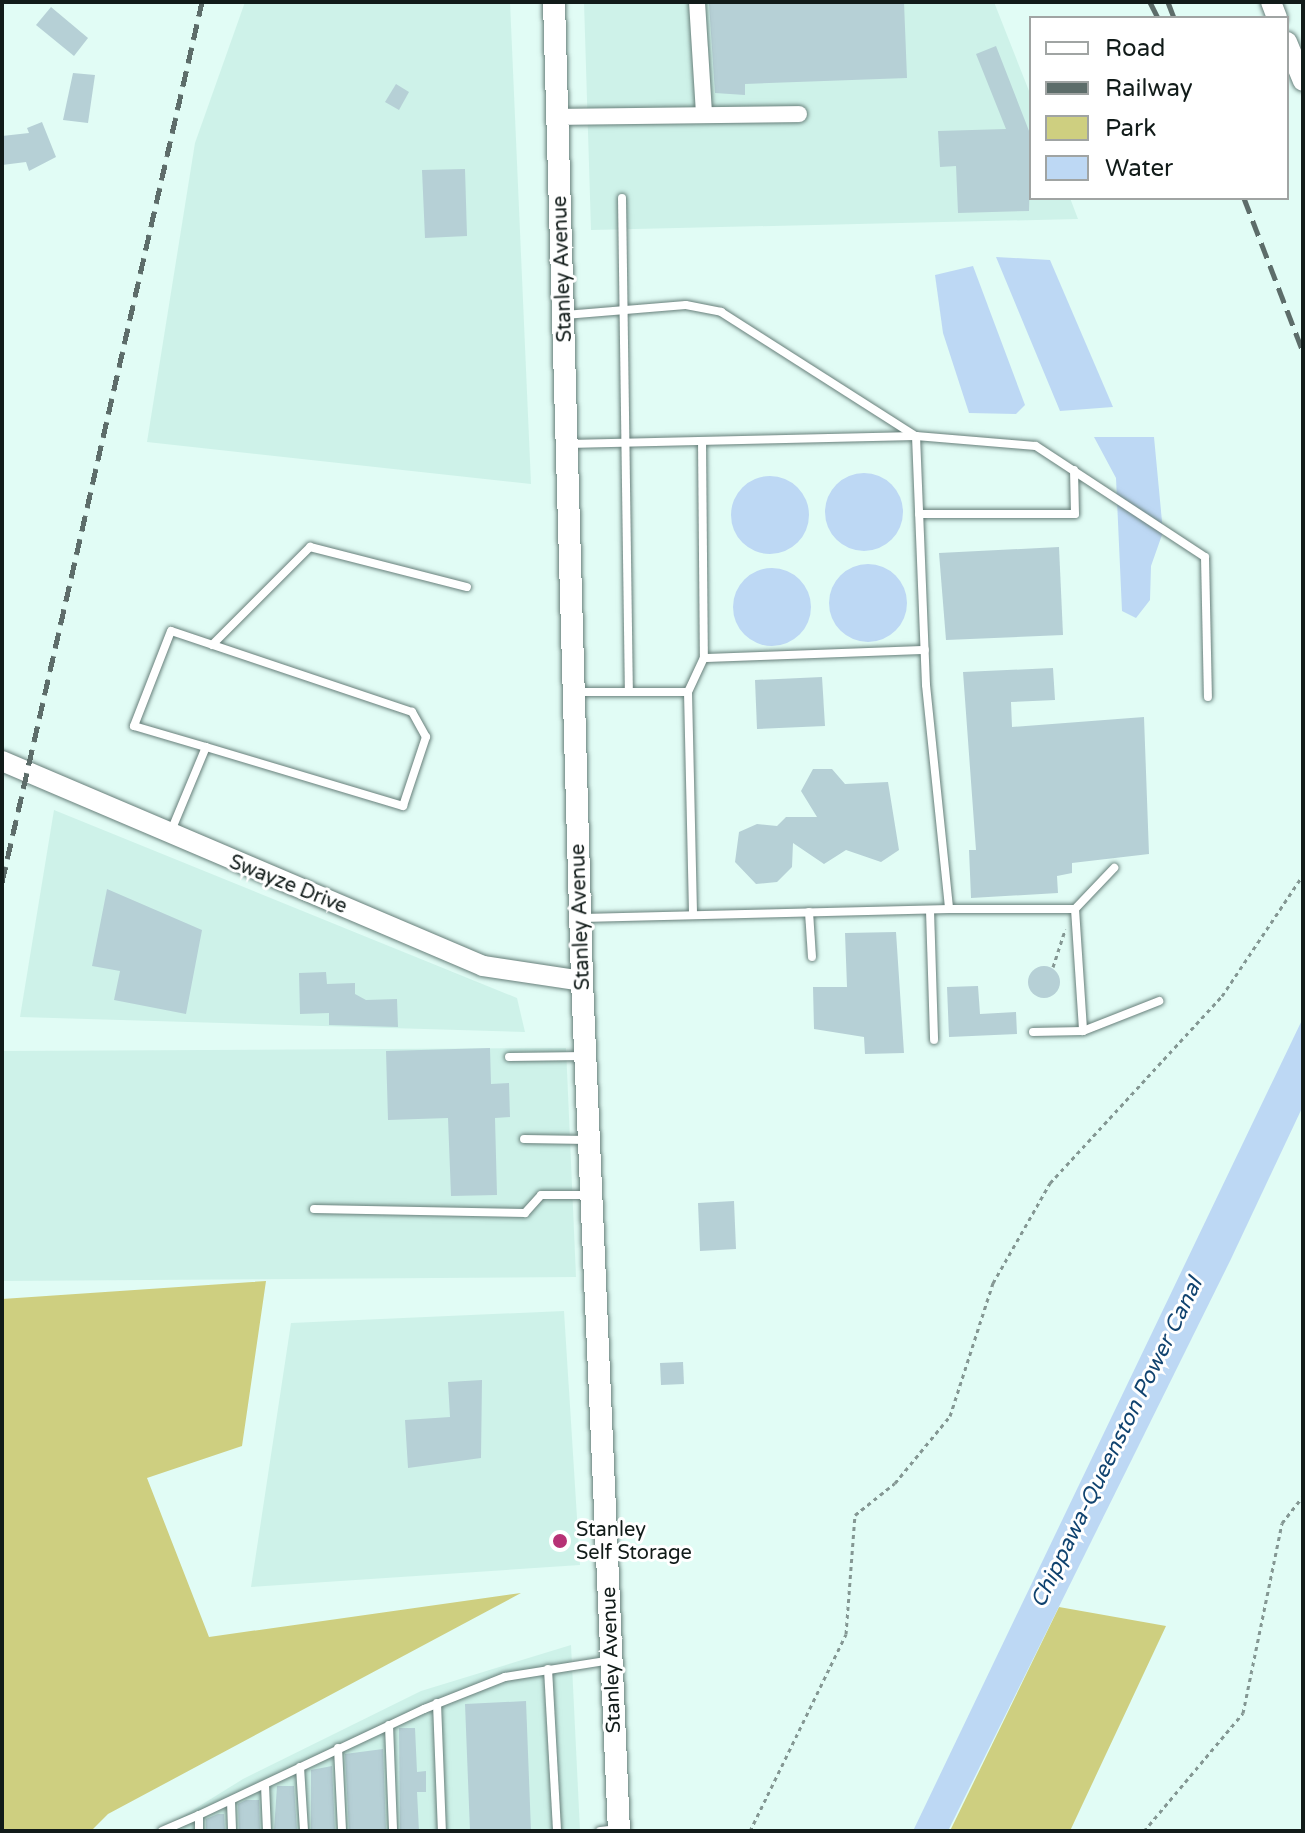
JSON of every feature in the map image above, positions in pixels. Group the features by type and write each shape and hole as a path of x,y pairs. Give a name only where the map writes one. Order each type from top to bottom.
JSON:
{"main road":[{"name":"Stanley Avenue","path":"554,2 582,981 612,1660 613,1830"}],"street":[{"path":"697,2 704,112"},
{"path":"1289,47 1303,81"},
{"path":"558,117 704,112 799,114"},
{"name":"Swayze Drive","path":"2,761 170,836 483,966 582,981"}],"lane":[{"path":"622,198 629,692"},
{"path":"564,315 686,305 721,312 916,436"},
{"path":"916,436 925,650 949,909"},
{"path":"568,444 916,436 1003,439 1036,446 1205,557 1208,697"},
{"path":"693,915 688,692 704,658 702,441"},
{"path":"919,514 1075,514 1074,470"},
{"path":"212,645 310,547 467,587"},
{"path":"171,631 412,712 426,737 403,806 206,747 134,726 171,631"},
{"path":"704,658 925,650"},
{"path":"573,692 688,692"},
{"path":"170,836 206,747"},
{"path":"581,918 1075,909 1114,868"},
{"path":"1075,909 1083,1031"},
{"path":"930,910 934,1040"},
{"path":"809,912 812,957"},
{"path":"1033,1032 1083,1031 1159,1001"},
{"path":"509,1057 586,1056"},
{"path":"524,1139 589,1140"},
{"path":"314,1209 525,1213 541,1195 592,1195"},
{"path":"162,1831 437,1703 548,1669 612,1660"},
{"path":"548,1669 557,1831"},
{"path":"437,1703 442,1831"},
{"path":"389,1725 393,1831"},
{"path":"338,1748 342,1831"},
{"path":"300,1767 304,1831"},
{"path":"265,1785 267,1831"},
{"path":"231,1801 232,1831"},
{"path":"199,1815 199,1831"}],"path":[{"path":"1303,223 1303,256"},
{"path":"750,1831 848,1618 847,1579 855,1515 895,1483 950,1416 993,1283 1050,1183 1222,996 1303,875"},
{"path":"1053,967 1064,930 1076,923"},
{"path":"1144,1831 1243,1713 1282,1523 1303,1496"}],"shaded area":[{"path":"245,2 510,2 531,484 147,442 195,143"},
{"path":"584,2 994,2 1029,91 1029,200 1071,200 1078,219 591,230"},
{"path":"54,810 517,998 525,1032 20,1017"},
{"path":"566,1048 576,1277 2,1281 2,1051"},
{"path":"564,1311 580,1565 251,1587 291,1323"},
{"path":"571,1645 580,1831 159,1831 243,1779 421,1691"}],"green space":[{"path":"266,1281 242,1446 147,1478 209,1637 521,1593 108,1814 91,1831 2,1831 2,1299"},
{"path":"1059,1607 1166,1626 1070,1831 950,1831"}],"water":[{"path":"996,257 1050,260 1113,407 1060,411"},
{"path":"973,266 1025,405 1016,414 969,413 943,333 935,275"},
{"path":"1094,437 1154,437 1163,532 1151,566 1150,600 1136,618 1122,611 1116,478"},
{"path":"856,473 872,473 886,479 897,490 903,512 897,534 886,545 872,551 856,551 842,545 831,534 825,520 825,504 831,490 842,479"},
{"path":"762,476 778,476 792,482 803,493 809,515 803,537 792,548 778,554 762,554 748,548 737,537 731,523 731,507 737,493 748,482"},
{"path":"860,564 876,564 890,570 901,581 907,603 901,625 890,636 876,642 860,642 846,636 835,625 829,611 829,595 835,581 846,570"},
{"path":"764,568 780,568 794,574 805,585 811,607 805,629 794,640 780,646 764,646 750,640 739,629 733,615 733,599 739,585 750,574"},
{"name":"Chippawa-Queenston Power Canal","path":"1303,1018 1303,1106 1230,1261 948,1831 913,1831"}],"building":[{"path":"904,2 907,78 745,84 745,95 715,93 709,4"},
{"path":"51,7 88,38 74,56 36,25"},
{"path":"996,46 1029,131 1029,211 958,213 956,166 940,167 938,131 1006,129 976,54"},
{"path":"73,73 95,75 88,123 63,120"},
{"path":"396,84 409,92 399,110 385,102"},
{"path":"42,122 56,157 29,171 26,162 2,165 2,136 29,133 27,128"},
{"path":"465,169 467,236 425,238 422,170"},
{"path":"1059,547 1063,635 946,640 939,553"},
{"path":"1053,668 1055,700 1011,702 1012,727 1144,717 1149,854 1072,863 1072,873 1057,876 1058,893 971,898 969,850 976,850 963,672"},
{"path":"822,677 825,726 757,729 755,680"},
{"path":"813,769 832,769 845,784 888,782 899,850 881,862 846,850 824,864 793,843 792,867 777,882 756,884 735,862 739,832 757,824 777,826 786,817 817,817 801,791"},
{"path":"107,889 202,930 186,1014 114,1000 120,971 92,966"},
{"path":"896,932 904,1053 865,1054 864,1037 814,1029 813,987 847,987 845,933"},
{"path":"1044,966 1055,971 1060,982 1055,993 1044,998 1033,993 1028,982 1033,971"},
{"path":"326,972 327,984 355,983 355,994 366,1000 397,999 398,1027 329,1025 329,1013 300,1014 299,973"},
{"path":"978,986 980,1014 1016,1012 1017,1034 949,1037 947,987"},
{"path":"490,1048 491,1084 509,1083 510,1117 495,1118 497,1195 451,1196 448,1118 388,1120 386,1051"},
{"path":"734,1201 736,1249 700,1251 698,1203"},
{"path":"683,1362 684,1384 661,1385 660,1363"},
{"path":"482,1380 481,1458 408,1468 405,1420 450,1417 448,1382"},
{"path":"526,1701 531,1831 470,1831 465,1704"},
{"path":"399,1728 415,1728 417,1772 426,1771 426,1792 417,1792 419,1831 400,1831"},
{"path":"383,1749 386,1831 349,1831 345,1754"},
{"path":"332,1766 335,1831 311,1831 311,1770"},
{"path":"277,1786 294,1786 297,1831 274,1831"},
{"path":"246,1800 259,1800 260,1831 239,1831 238,1804"},
{"path":"224,1814 225,1831 206,1831 206,1819"}],"railway":[{"path":"2,882 202,2"},
{"path":"1150,2 1157,16"},
{"path":"1168,2 1173,16"},
{"path":"1245,200 1303,352"}],"place":[{"name":"Stanley Self Storage","path":"560,1541"}]}
